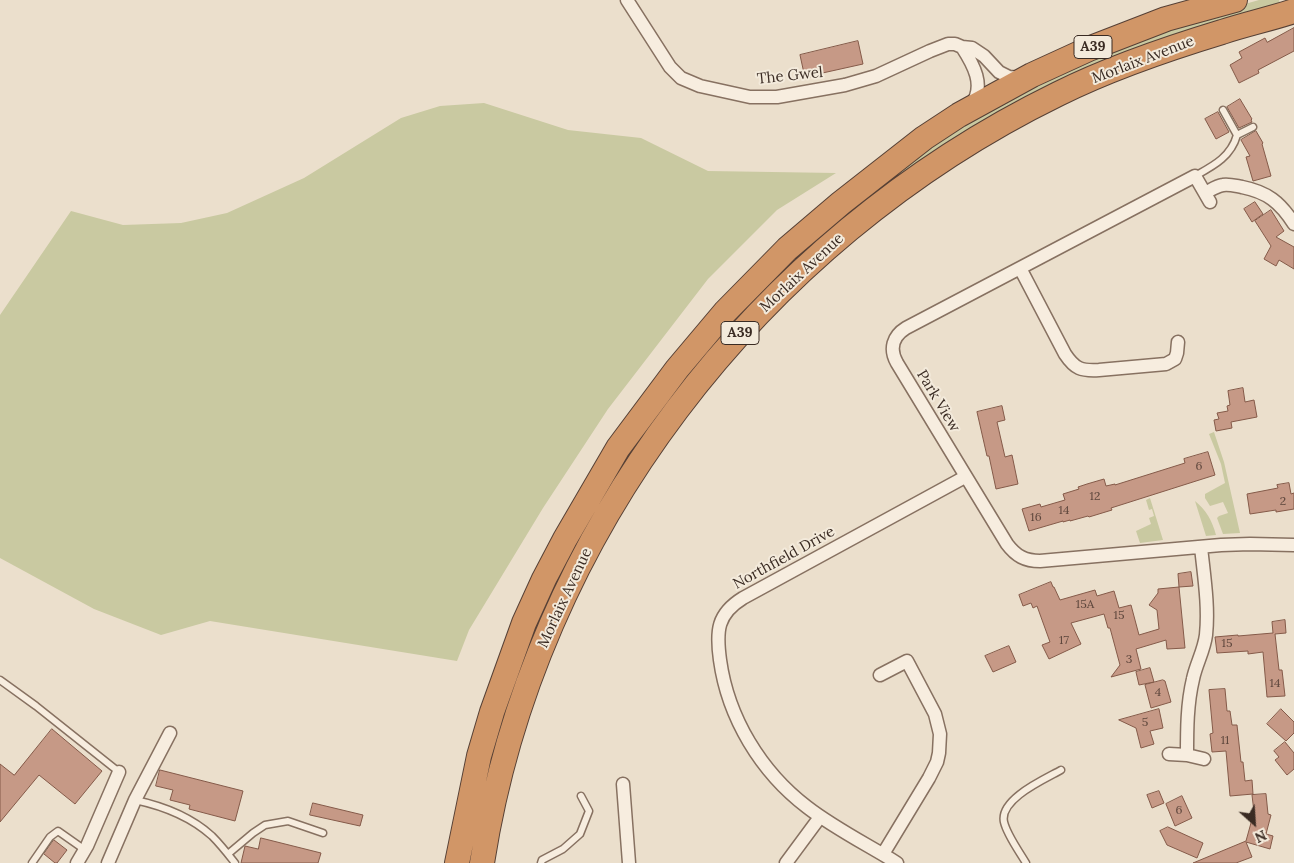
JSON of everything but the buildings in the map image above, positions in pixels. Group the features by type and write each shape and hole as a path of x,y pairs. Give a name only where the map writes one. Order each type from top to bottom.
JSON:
{"highway":[{"name":"Morlaix Avenue","path":"457,863 479,756 492,712 524,623 544,579 618,448 677,369 725,312 787,249 841,203 924,138 959,115 1032,75 1091,48 1166,19 1235,0"},
{"name":"Morlaix Avenue","path":"482,863 499,776 514,726 538,654 570,583 615,501 657,436 704,374 759,313 815,258 859,220 934,165 992,130 1058,94 1112,70 1211,35 1294,11"}],"street":[{"name":"The Gwel","path":"627,0 670,67 681,78 700,86 750,96 777,97 845,85 876,76 948,44 972,48 1005,75 1014,78 1032,75"},
{"path":"959,115 972,104 977,94 978,84 973,66 962,47"},
{"path":"1195,176 1208,198 1214,188 1225,185 1256,190 1279,204 1287,212 1294,224"},
{"name":"Park View","path":"1195,176 906,328 898,334 893,343 892,353 896,363 1007,544 1024,559 1040,561 1242,544 1294,545"},
{"path":"1020,268 1065,354 1078,369 1090,371 1166,364 1175,360 1178,342"},
{"name":"Northfield Drive","path":"898,863 820,817 796,799 760,760 740,724 726,690 719,653 719,631 726,611 743,598 965,477"},
{"path":"1187,755 1188,714 1191,690 1195,670 1204,645 1207,624 1201,547"},
{"path":"880,675 907,661 935,714 940,744 933,771 883,854"},
{"path":"108,863 134,800 170,733"},
{"path":"1169,754 1187,755 1204,760"},
{"path":"77,863 119,772"},
{"path":"623,784 628,863"},
{"path":"786,863 820,817"}],"lane":[{"path":"1223,110 1237,135"},
{"path":"1195,176 1223,159 1234,144 1237,135 1253,127"},
{"path":"0,680 119,772"},
{"path":"1026,863 1006,829 1004,817 1008,806 1019,794 1061,770"},
{"path":"541,863 542,860 563,849 580,834 590,811 581,796"},
{"path":"134,800 158,805 190,820 212,837 235,863"},
{"path":"228,854 265,825 288,821 323,833"},
{"path":"32,863 50,837 58,831 84,850"}],"green space":[{"path":"1259,0 1279,0 1280,3 1201,26 1151,44 1057,82 987,119 899,176 792,265 710,351 658,419 511,710 502,710 559,565 651,415 787,259 949,132 1069,67 1203,16"},
{"path":"484,103 568,130 641,138 708,171 836,173 777,210 708,279 608,409 543,508 469,630 457,661 210,621 161,635 94,609 0,558 0,315 71,211 123,225 181,223 227,213 304,178 401,118 440,106"},
{"path":"1214,432 1224,462 1240,533 1223,534 1217,518 1228,513 1223,502 1210,506 1205,498 1205,494 1225,483 1221,464 1209,434"},
{"path":"1150,498 1163,540 1140,543 1136,531 1151,524 1149,518 1154,516 1152,509 1149,510 1146,500"},
{"path":"1195,501 1208,516 1216,535 1206,536"}]}
